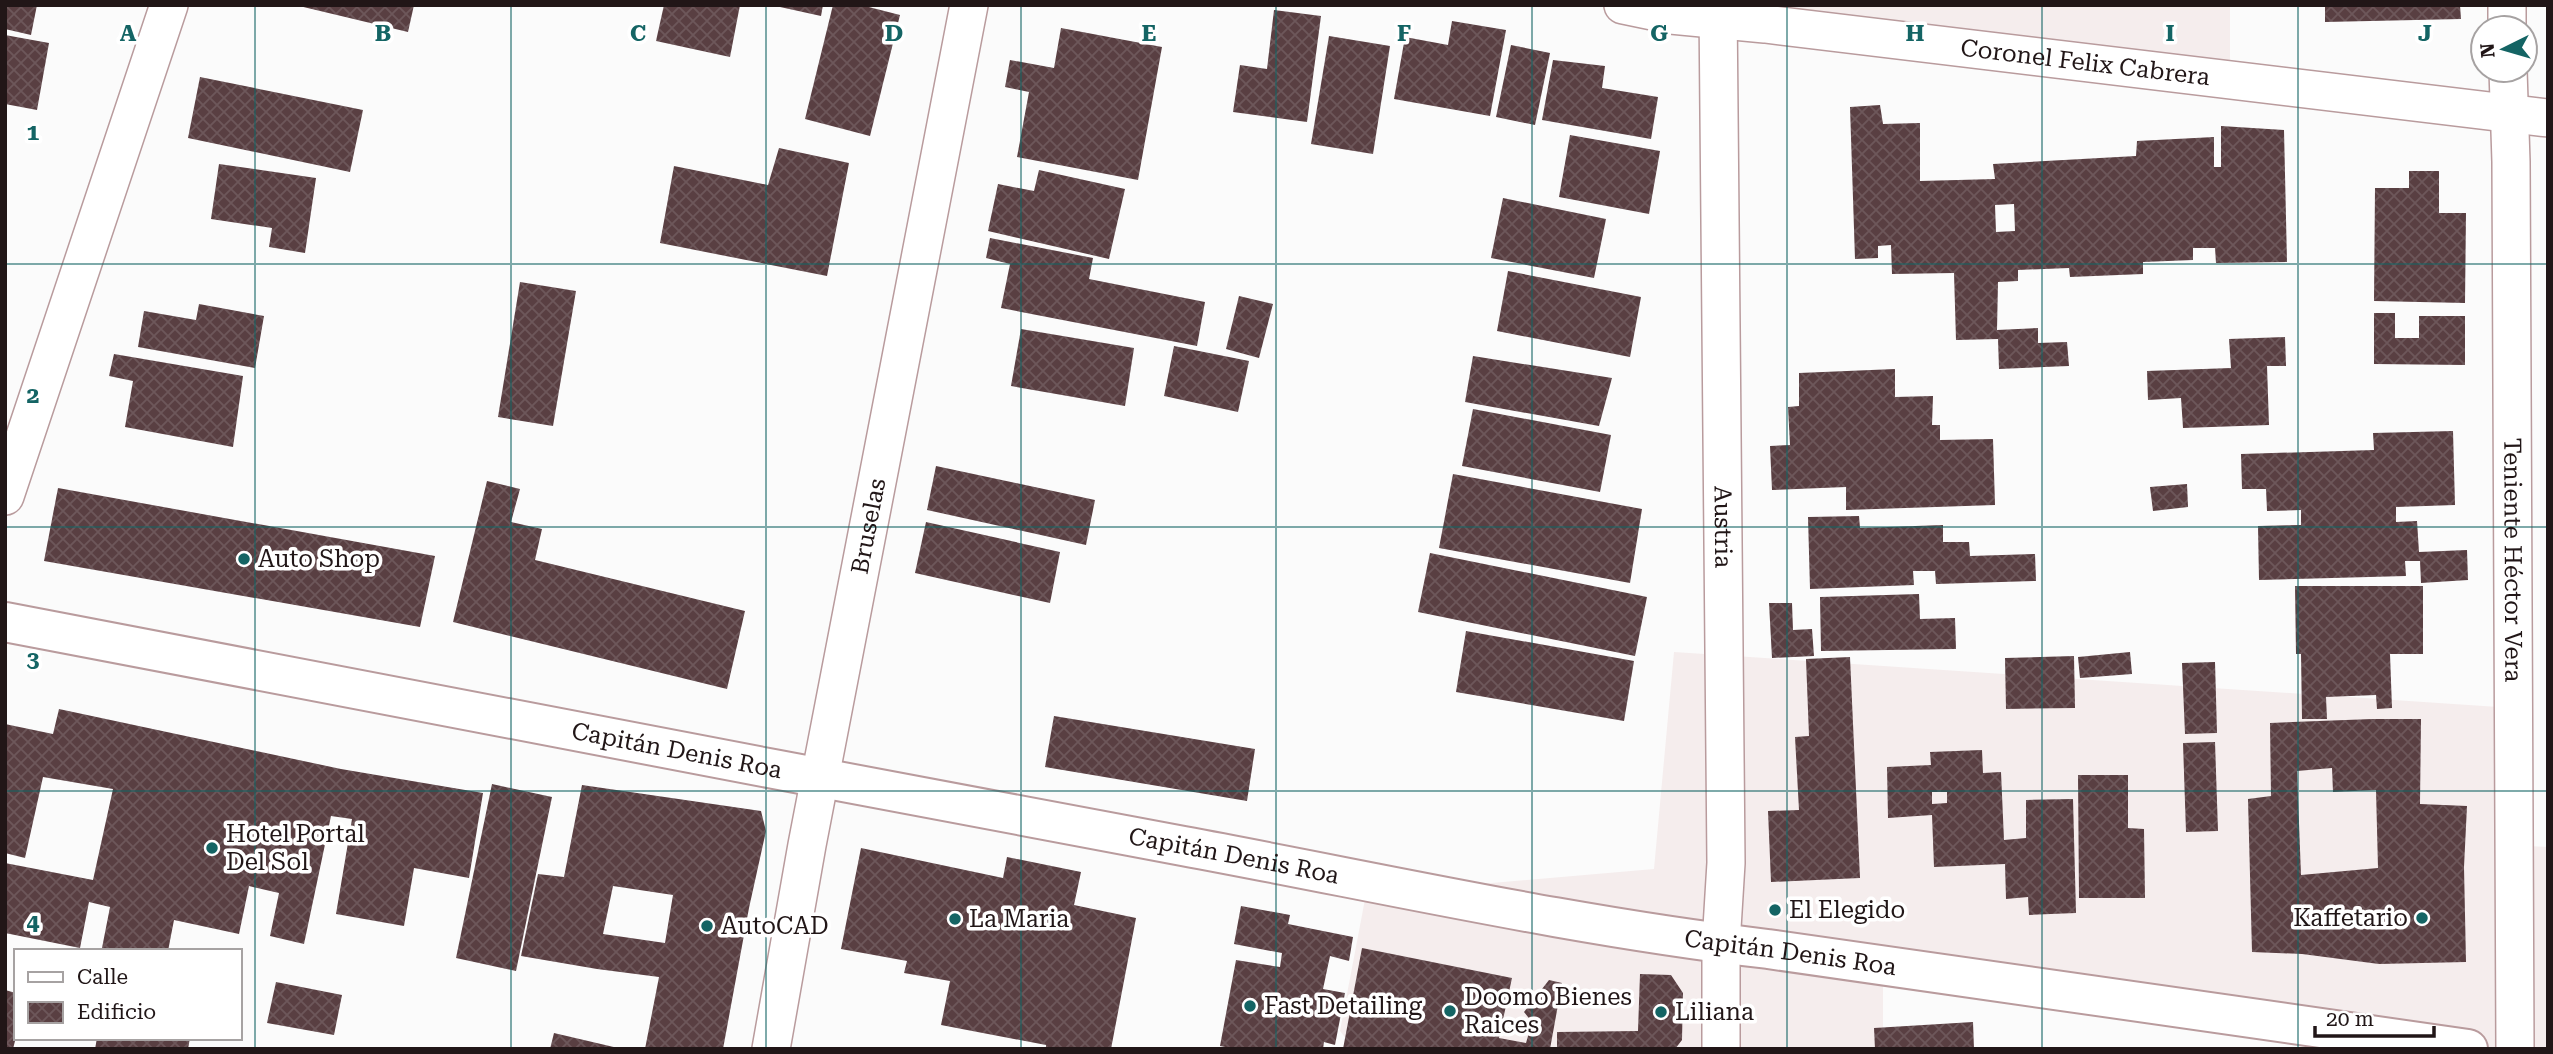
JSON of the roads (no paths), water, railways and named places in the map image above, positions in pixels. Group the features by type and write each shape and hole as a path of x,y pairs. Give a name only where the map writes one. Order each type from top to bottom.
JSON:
{"main road":[{"name":"Capitán Denis Roa","path":"5,622 820,779 1240,856 1541,916 1721,944 2468,1049"}],"street":[{"path":"5,496 169,5"},
{"name":"Bruselas","path":"771,1049 820,779 969,5"},
{"name":"Coronel Felix Cabrera","path":"1623,5 1718,13 1779,26 2548,118"},
{"name":"Austria","path":"1718,13 1726,863 1721,944 1721,1049"},
{"name":"Teniente Héctor Vera","path":"2509,84 2515,1049"}],"place":[{"name":"Auto Shop","path":"244,559"},
{"name":"Hotel Portal Del Sol","path":"212,848"},
{"name":"El Elegido","path":"1775,910"},
{"name":"Kaffetario","path":"2422,918"},
{"name":"La Maria","path":"955,919"},
{"name":"AutoCAD","path":"707,926"},
{"name":"Fast Detailing","path":"1250,1006"},
{"name":"Doomo Bienes Raices","path":"1450,1011"},
{"name":"Liliana","path":"1661,1012"}]}
